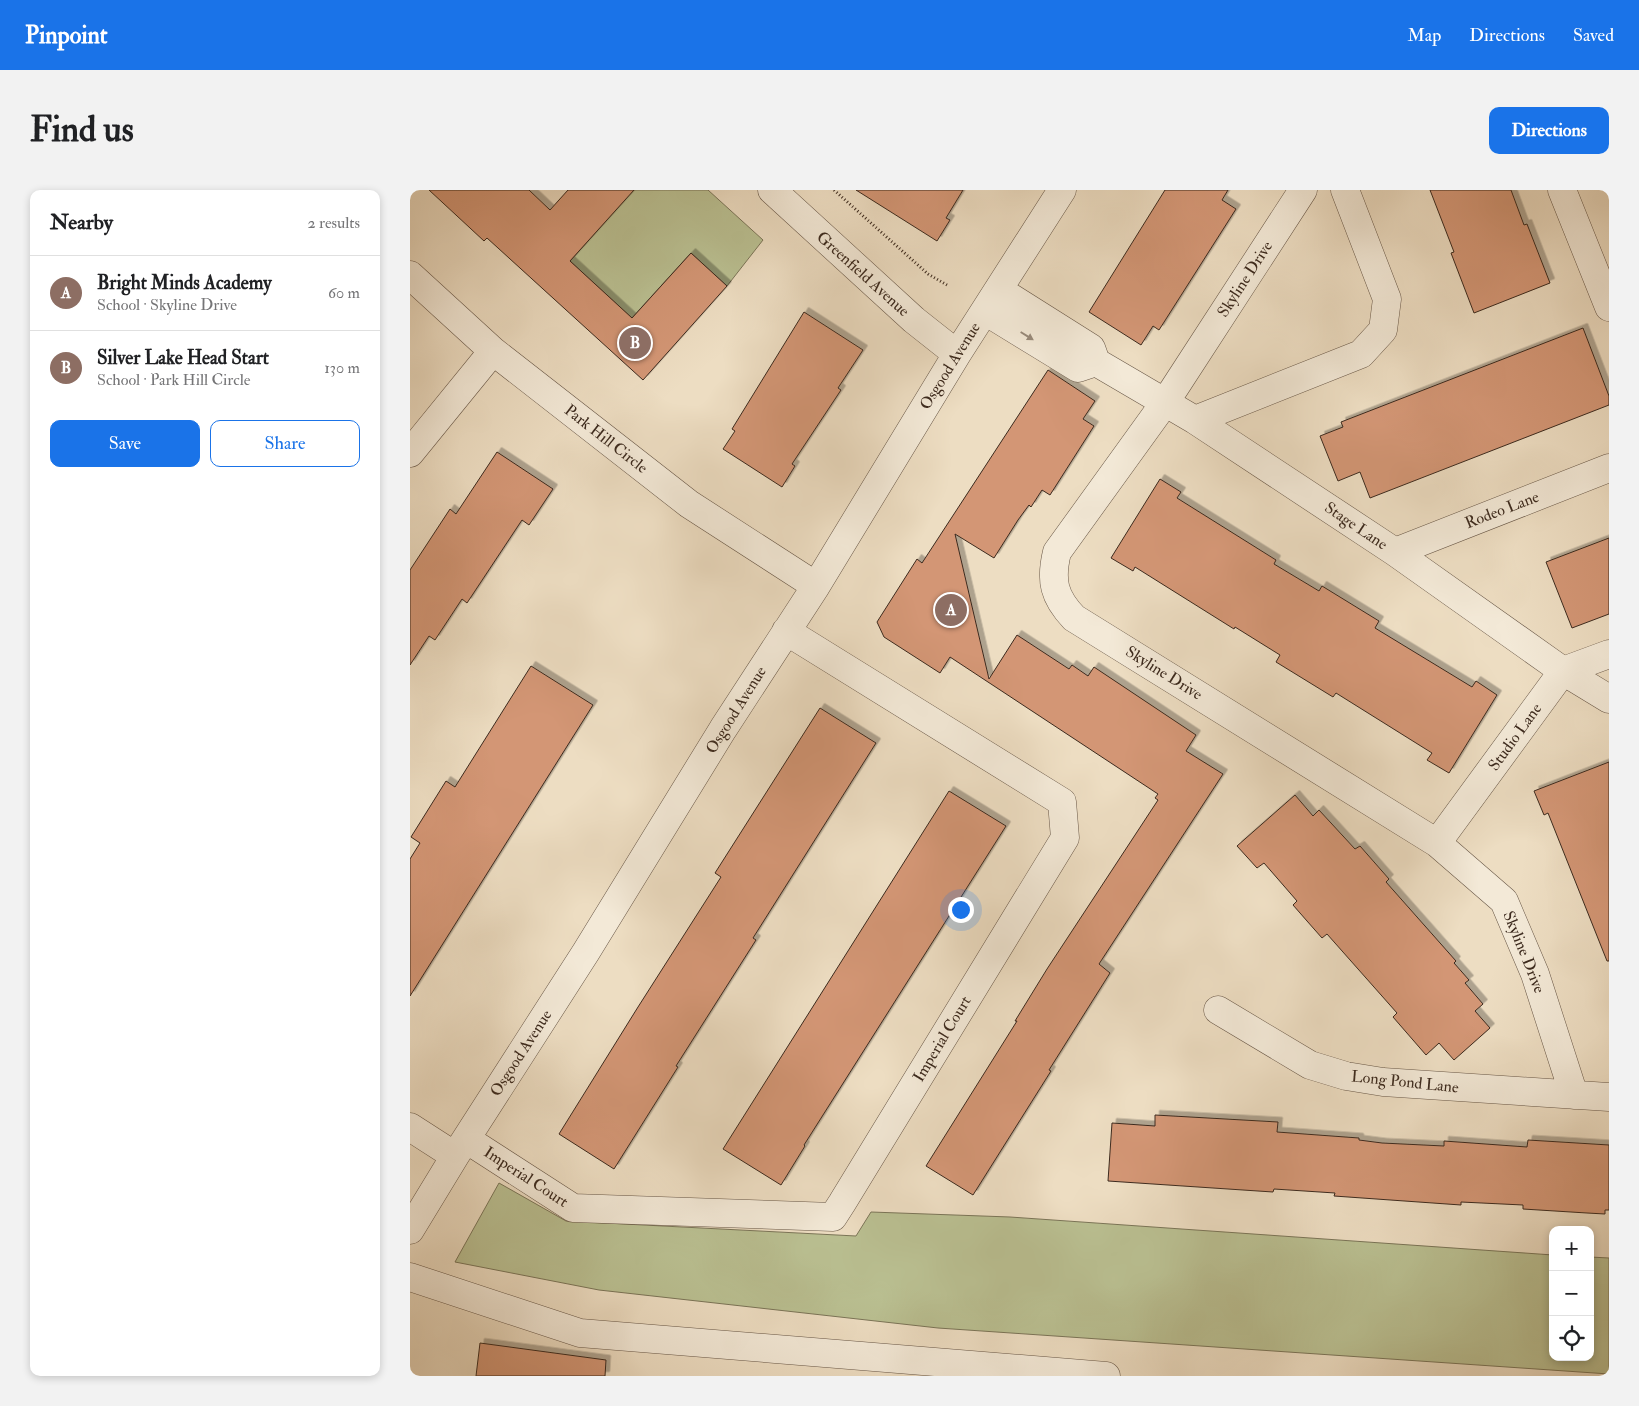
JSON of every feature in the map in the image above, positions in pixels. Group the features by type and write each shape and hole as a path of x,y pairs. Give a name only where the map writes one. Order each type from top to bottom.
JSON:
{"street":[{"name":"Greenfield Avenue","path":"772,190 914,320 957,354"},
{"name":"Osgood Avenue","path":"410,1230 460,1148 586,952 723,729 816,586 957,354 1062,190"},
{"name":"Skyline Drive","path":"1303,190 1166,401 1057,552 1052,571 1055,588 1062,606 1074,618 1438,843 1504,901 1535,974 1574,1095"},
{"path":"1195,420 1361,354 1383,330 1387,300 1345,190"},
{"path":"1562,190 1609,307"},
{"name":"Park Hill Circle","path":"410,275 493,351 689,504 816,586"},
{"name":"Stage Lane","path":"992,300 1091,348 1096,362 1166,401 1195,420 1395,552 1563,671 1609,699"},
{"path":"410,453 493,351"},
{"name":"Rodeo Lane","path":"1395,552 1609,468"},
{"name":"Imperial Court","path":"460,1148 573,1208 832,1217 842,1203 1065,838 1062,802 786,631"},
{"path":"1563,671 1609,654"},
{"name":"Studio Lane","path":"1438,843 1563,671"},
{"name":"Long Pond Lane","path":"1218,1010 1310,1065 1346,1076 1383,1082 1609,1097"},
{"path":"410,1127 460,1148"},
{"path":"410,1277 580,1333 1106,1376"}],"path":[{"path":"834,190 928,274 947,284"}],"green space":[{"path":"622,190 708,190 763,240 727,286 691,253 632,318 570,261 628,196"},
{"path":"499,1183 566,1221 856,1236 871,1212 1010,1217 1549,1255 1549,1361 1594,1361 1594,1257 1609,1258 1609,1374 938,1328 599,1290 455,1262"}],"building":[{"path":"429,190 529,190 550,210 568,190 634,190 570,261 632,318 691,253 727,286 643,380 487,238 484,241"},
{"path":"856,190 963,190 946,218 950,220 937,241"},
{"path":"1165,190 1228,190 1222,200 1236,209 1159,330 1153,326 1141,345 1089,312"},
{"path":"1430,190 1511,190 1524,225 1527,224 1550,283 1474,313 1451,253 1454,252"},
{"path":"804,312 863,350 838,388 841,390 792,464 795,466 782,487 723,449 735,431 732,429"},
{"path":"1583,328 1609,396 1609,405 1370,498 1360,472 1338,481 1320,436 1343,427 1341,422"},
{"path":"1048,370 1095,401 1083,419 1094,426 1050,495 1042,490 1031,507 1029,505 1018,520 994,558 955,534 989,679 1017,635 1069,669 1072,665 1088,676 1094,667 1196,735 1186,751 1223,774 1099,964 1110,973 973,1195 926,1166 1017,1021 1015,1021 1047,969 1158,800 1155,798 1158,794 950,657 940,673 884,637 877,622 917,559 922,563"},
{"path":"497,452 553,489 529,525 522,520 467,603 462,599 435,640 429,636 410,665 410,570 450,509 456,514"},
{"path":"1160,479 1181,492 1177,498 1276,560 1274,564 1319,591 1322,586 1379,621 1375,628 1472,687 1476,681 1497,695 1449,773 1427,760 1432,753 1336,693 1333,697 1276,662 1280,655 1235,627 1234,629 1135,567 1133,571 1111,558"},
{"path":"1609,538 1609,614 1572,628 1546,562"},
{"path":"531,666 593,705 410,996 410,859 420,843 411,837 446,781 455,787"},
{"path":"820,708 876,743 753,938 756,940 676,1066 678,1067 614,1169 559,1134 721,877 715,873"},
{"path":"1609,762 1609,961 1607,961 1548,813 1544,815 1534,791"},
{"path":"949,791 1006,826 804,1145 781,1185 723,1149"},
{"path":"1295,795 1313,816 1319,810 1355,849 1360,846 1389,879 1386,882 1456,961 1454,963 1469,980 1465,983 1483,1004 1475,1011 1490,1028 1454,1060 1439,1043 1426,1055 1393,1017 1397,1013 1327,934 1322,938 1293,905 1297,901 1264,863 1257,868 1237,846"},
{"path":"1155,1115 1278,1122 1277,1132 1359,1138 1359,1140 1382,1143 1444,1146 1444,1141 1527,1147 1528,1140 1609,1145 1609,1210 1605,1210 1605,1214 1587,1213 1523,1209 1523,1205 1461,1202 1461,1205 1334,1196 1335,1193 1274,1189 1273,1192 1108,1181 1112,1123 1155,1126"},
{"path":"480,1343 606,1360 605,1376 476,1376"}],"place":[{"name":"Silver Lake Head Start","path":"635,343"},
{"name":"Bright Minds Academy","path":"951,610"}]}
